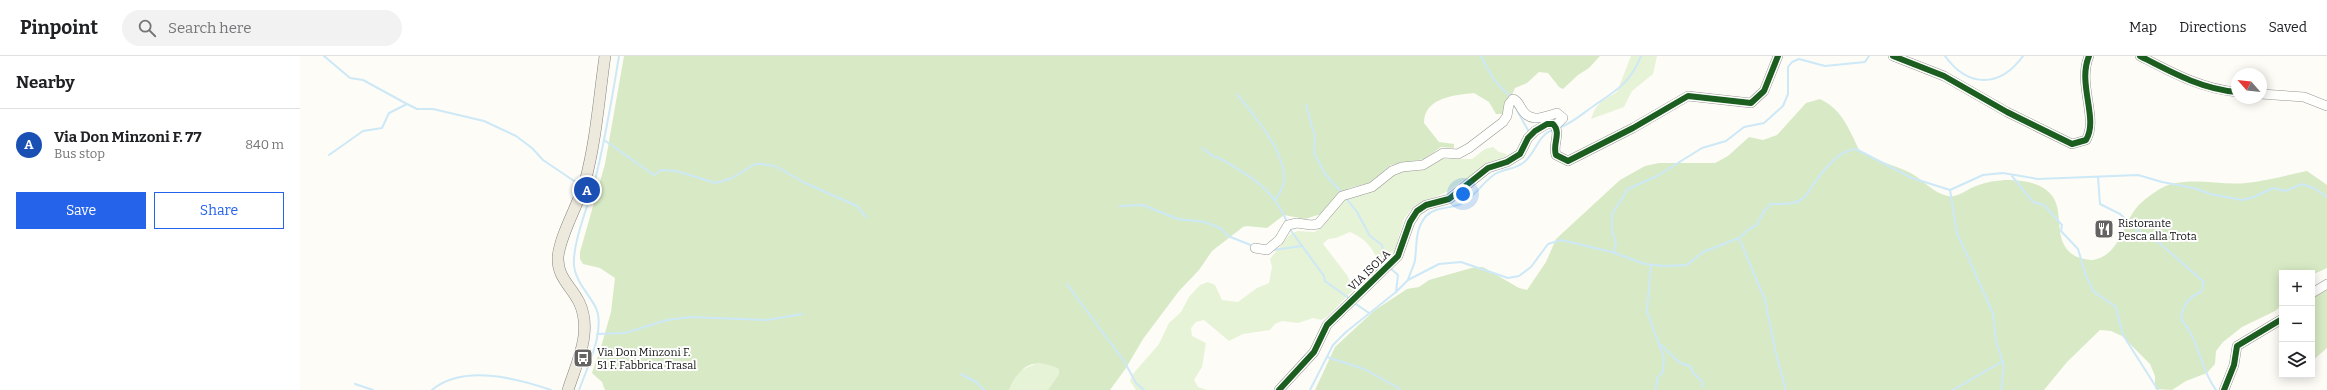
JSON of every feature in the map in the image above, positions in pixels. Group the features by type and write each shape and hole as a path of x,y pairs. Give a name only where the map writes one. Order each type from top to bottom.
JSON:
{"main road":[{"path":"568,390 582,347 585,321 579,301 561,276 558,258 585,181 605,56"}],"street":[{"path":"1256,248 1267,250 1278,240 1288,225 1297,223 1311,225 1318,224 1342,196 1372,188 1392,171 1402,167 1423,165 1444,153 1458,154 1469,148 1503,122 1507,116 1509,104 1513,99 1517,101 1525,114 1530,118 1536,119 1557,113 1562,115 1563,118 1560,123 1555,126 1558,134 1554,149 1556,155 1568,161 1632,128 1688,96 1751,102 1764,91 1778,56"},
{"path":"1893,56 1944,76 2007,112 2072,144 2086,140 2091,128 2084,79 2085,66 2088,56"},
{"path":"2140,56 2187,80 2231,91"},
{"path":"2267,94 2304,97 2327,106"},
{"name":"VIA ISOLA","path":"1280,390 1314,352 1327,325 1398,256 1410,222 1417,211 1426,205 1449,199 1488,168 1507,162 1520,154 1528,138 1535,131 1546,124 1555,126"},
{"path":"2315,290 2327,284"},
{"path":"2224,390 2234,364 2237,346 2279,321"}],"green space":[{"path":"624,56 1600,56 1589,68 1578,75 1563,89 1559,87 1548,73 1539,72 1527,83 1515,88 1504,114 1496,114 1489,102 1474,93 1442,99 1429,108 1425,114 1424,123 1439,142 1454,144 1454,148 1441,147 1424,159 1391,165 1369,183 1349,188 1321,214 1305,219 1284,215 1267,228 1243,227 1212,251 1199,270 1179,291 1143,339 1126,368 1110,390 1048,390 1059,374 1059,369 1050,365 1035,364 1028,366 1018,374 1009,390 605,390 602,382 592,373 611,312 615,278 600,268 583,264 580,259 580,252 605,164"},
{"path":"1631,56 1657,56 1653,74 1632,91 1624,107 1591,119 1595,109 1601,102 1617,92"},
{"path":"1820,99 1826,102 1836,110 1847,125 1860,151 1909,172 1943,195 1955,196 1973,187 1992,181 2011,180 2030,182 2038,185 2052,196 2056,204 2062,241 2067,249 2075,256 2089,260 2102,257 2109,252 2120,238 2137,207 2158,190 2168,185 2189,182 2246,183 2307,171 2327,185 2327,268 2315,274 2315,270 2279,270 2279,308 2242,327 2223,342 2216,351 2215,364 2207,373 2186,381 2172,390 2155,389 2155,376 2150,364 2122,336 2111,331 2100,330 2067,362 2044,390 1315,390 1335,347 1375,310 1407,289 1419,287 1429,280 1475,267 1483,267 1519,288 1527,290 1546,262 1556,239 1620,180 1645,166 1659,163 1715,163 1728,156 1749,137 1763,140 1777,135 1806,103"},
{"path":"1493,147 1499,152 1507,154 1505,157 1489,163 1447,192 1414,206 1404,219 1395,250 1380,266 1369,246 1361,238 1350,232 1336,238 1328,239 1323,244 1347,275 1354,289 1328,316 1321,320 1313,318 1298,323 1282,321 1275,324 1270,330 1243,334 1229,341 1204,320 1196,322 1191,328 1192,336 1206,343 1202,367 1194,380 1198,387 1207,390 1136,390 1130,381 1133,374 1159,344 1169,323 1181,312 1189,297 1200,285 1208,282 1215,285 1222,300 1238,302 1257,288 1269,283 1272,267 1270,259 1290,234 1298,231 1314,232 1321,228 1343,200 1394,174 1440,159 1472,159 1485,149"},
{"path":"2327,289 2327,348 2315,358 2315,306 2315,296"},
{"path":"1035,364 1048,364 1059,369 1059,374 1048,390 1009,390 1019,371"}],"waterway":[{"path":"324,56 350,78 363,80 407,104"},
{"path":"579,390 591,360 599,325 595,306 575,272 575,247 602,152 619,56"},
{"path":"1481,56 1498,84 1512,97"},
{"path":"1559,128 1573,121 1622,85 1633,73 1641,56"},
{"path":"1614,252 1616,243 1612,231 1612,214 1628,189 1657,176 1702,148 1726,141 1744,127 1764,123 1783,106 1788,94 1788,67 1792,62 1799,59 1825,66 1865,62 1869,56"},
{"path":"1945,56 1964,74 1984,80 2004,74 2023,56"},
{"path":"1237,94 1270,138 1282,165 1284,177 1282,189 1276,199"},
{"path":"1513,103 1529,132"},
{"path":"329,155 363,131 382,128 389,113 407,104 417,109 433,109 484,121 516,136 532,148 543,160 580,185"},
{"path":"1306,105 1315,137 1314,153 1325,174 1342,193"},
{"path":"1408,280 1414,265 1418,231 1426,216 1439,209 1463,203 1495,174 1517,167 1523,163 1531,155 1543,136 1553,130"},
{"path":"604,140 654,175 661,170 676,171 716,183 732,178 755,164 775,166 805,183 857,206 866,217"},
{"path":"1202,148 1214,157 1219,158 1240,170 1259,184 1275,200 1287,222"},
{"path":"1310,390 1333,345 1346,332 1396,292 1408,280 1439,264 1461,262 1508,278 1519,276 1531,267 1548,244 1561,240 1612,252 1645,264 1664,266 1687,265 1703,252 1739,238 1749,229 1757,225 1764,211 1771,204 1789,204 1802,199 1807,195 1833,160 1850,150 1856,149 1912,178 1950,190 1983,175 2003,173 2038,179 2138,175 2162,182 2194,188 2210,194 2242,200 2254,197 2273,188 2285,191 2302,184 2314,188 2327,197"},
{"path":"2012,176 2033,202 2044,205 2062,225 2061,231 2078,249 2086,276 2094,292 2116,307 2123,335 2158,390"},
{"path":"2098,177 2100,204 2120,214 2138,231 2157,241 2204,282 2201,292 2193,296 2187,302 2181,319 2192,336 2206,372 2216,390"},
{"path":"1950,190 1957,233 1993,313 1996,341 2004,366 2001,390"},
{"path":"1346,198 1357,212 1370,236 1382,245 1385,264"},
{"path":"1120,206 1143,205 1178,219 1205,222 1222,229 1228,236 1253,246"},
{"path":"1289,228 1324,276 1325,281 1350,299"},
{"path":"1739,238 1765,300 1776,354 1786,390"},
{"path":"1273,250 1302,246"},
{"path":"1651,265 1647,312 1664,358 1663,372 1658,377 1655,390"},
{"path":"1390,268 1398,275 1396,292"},
{"path":"1067,284 1124,361 1136,383 1144,390"},
{"path":"1353,302 1369,313"},
{"path":"597,334 625,333 667,320 691,317 767,320 802,314"},
{"path":"1661,345 1680,363 1690,366 1693,373 1702,381 1702,387"},
{"path":"1327,357 1364,369 1400,389"},
{"path":"1953,390 2003,361"},
{"path":"961,374 976,382 984,390"},
{"path":"432,390 445,382 459,377 474,375 522,381 551,390"},
{"path":"355,384 373,390"}],"cycle path":[{"path":"1279,390 1314,352 1327,325 1398,256 1410,222 1417,211 1426,205 1449,199 1488,168 1507,162 1520,154 1528,138 1535,131 1547,124 1553,124 1557,131 1555,147 1556,155 1568,161 1633,128 1688,96 1751,103 1764,91 1778,56"},
{"path":"1893,56 1944,76 2007,112 2072,144 2086,140 2089,132 2090,122 2085,78 2089,56"},
{"path":"2140,56 2175,74 2199,84 2231,91"},
{"path":"2224,390 2234,365 2237,346 2279,321"}],"place":[{"name":"Via Don Minzoni F. 77","path":"587,190"},
{"name":"Ristorante Pesca alla Trota","path":"2104,229"},
{"name":"Via Don Minzoni F. 51 F. Fabbrica Trasal","path":"583,358"}]}
